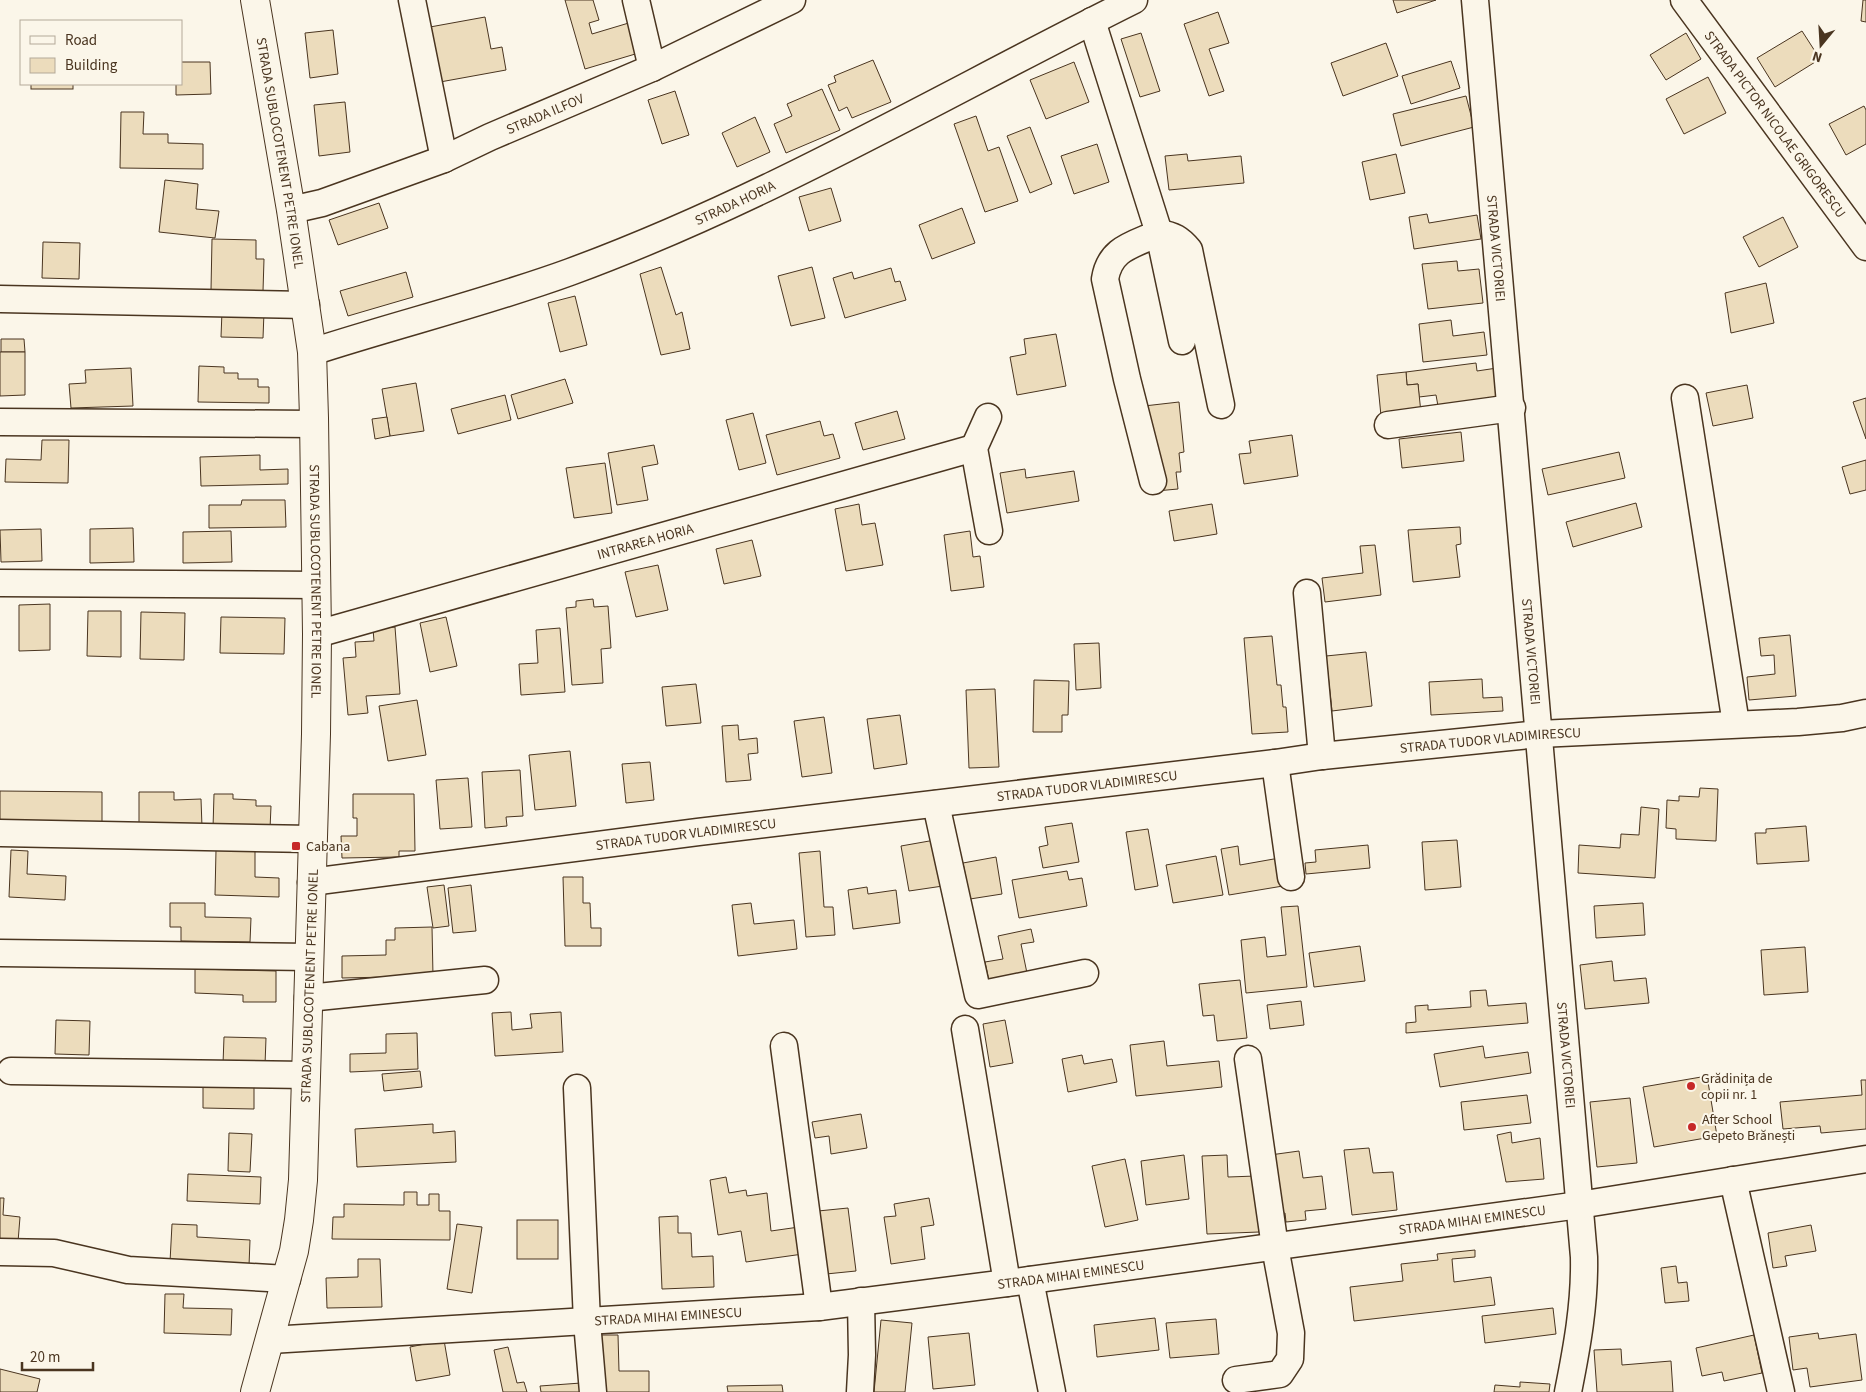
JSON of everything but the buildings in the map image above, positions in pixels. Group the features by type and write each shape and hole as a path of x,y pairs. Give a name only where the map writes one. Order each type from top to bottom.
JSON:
{"main road":[{"name":"STRADA SUBLOCOTENENT PETRE IONEL","path":"255,0 291,210 312,352 316,585 312,882 303,1180 299,1220 287,1279 256,1392"}],"street":[{"path":"412,0 444,159"},
{"path":"636,0 652,68"},
{"name":"STRADA ILFOV","path":"291,210 322,204 444,159 490,137 652,68 792,0"},
{"name":"STRADA HORIA","path":"312,352 462,308 570,272 643,242 830,158 1134,0"},
{"name":"STRADA VICTORIEI","path":"1475,0 1512,408 1538,734 1584,1257 1584,1282 1579,1336 1568,1392"},
{"name":"STRADA PICTOR NICOLAE GRIGORESCU","path":"1684,0 1866,248"},
{"path":"1092,21 1158,233 1182,341"},
{"path":"1153,481 1127,379 1105,279 1107,266 1120,250 1158,233 1172,235 1181,240 1188,250 1221,404"},
{"path":"0,299 306,305"},
{"path":"1686,398 1736,724"},
{"path":"1388,425 1512,408"},
{"path":"988,417 974,448 989,531"},
{"path":"0,422 314,424"},
{"name":"INTRAREA HORIA","path":"316,634 974,448"},
{"path":"0,583 316,585"},
{"path":"1307,593 1322,756"},
{"name":"STRADA TUDOR VLADIMIRESCU","path":"312,882 688,833 1322,756 1538,734 1798,722 1842,718 1866,713"},
{"path":"1275,763 1291,877"},
{"path":"936,804 978,995 1085,974"},
{"path":"0,833 312,838"},
{"path":"0,953 310,957"},
{"path":"308,998 485,980"},
{"path":"965,1029 1018,1281 1052,1392"},
{"path":"784,1046 819,1307"},
{"path":"1236,1380 1280,1374 1290,1359 1290,1333 1248,1059"},
{"path":"11,1070 306,1075"},
{"path":"577,1088 587,1322 593,1392"},
{"name":"STRADA MIHAI EMINESCU","path":"270,1340 819,1307 1580,1205 1866,1159"},
{"path":"1733,1180 1782,1392"},
{"path":"0,1252 54,1253 128,1270 287,1279"},
{"path":"860,1392 862,1355 861,1301"}],"place":[{"name":"Cabana","path":"296,846"},
{"name":"Grădinița de copii nr. 1","path":"1691,1086"},
{"name":"After School Gepeto Brănești","path":"1692,1127"}]}
